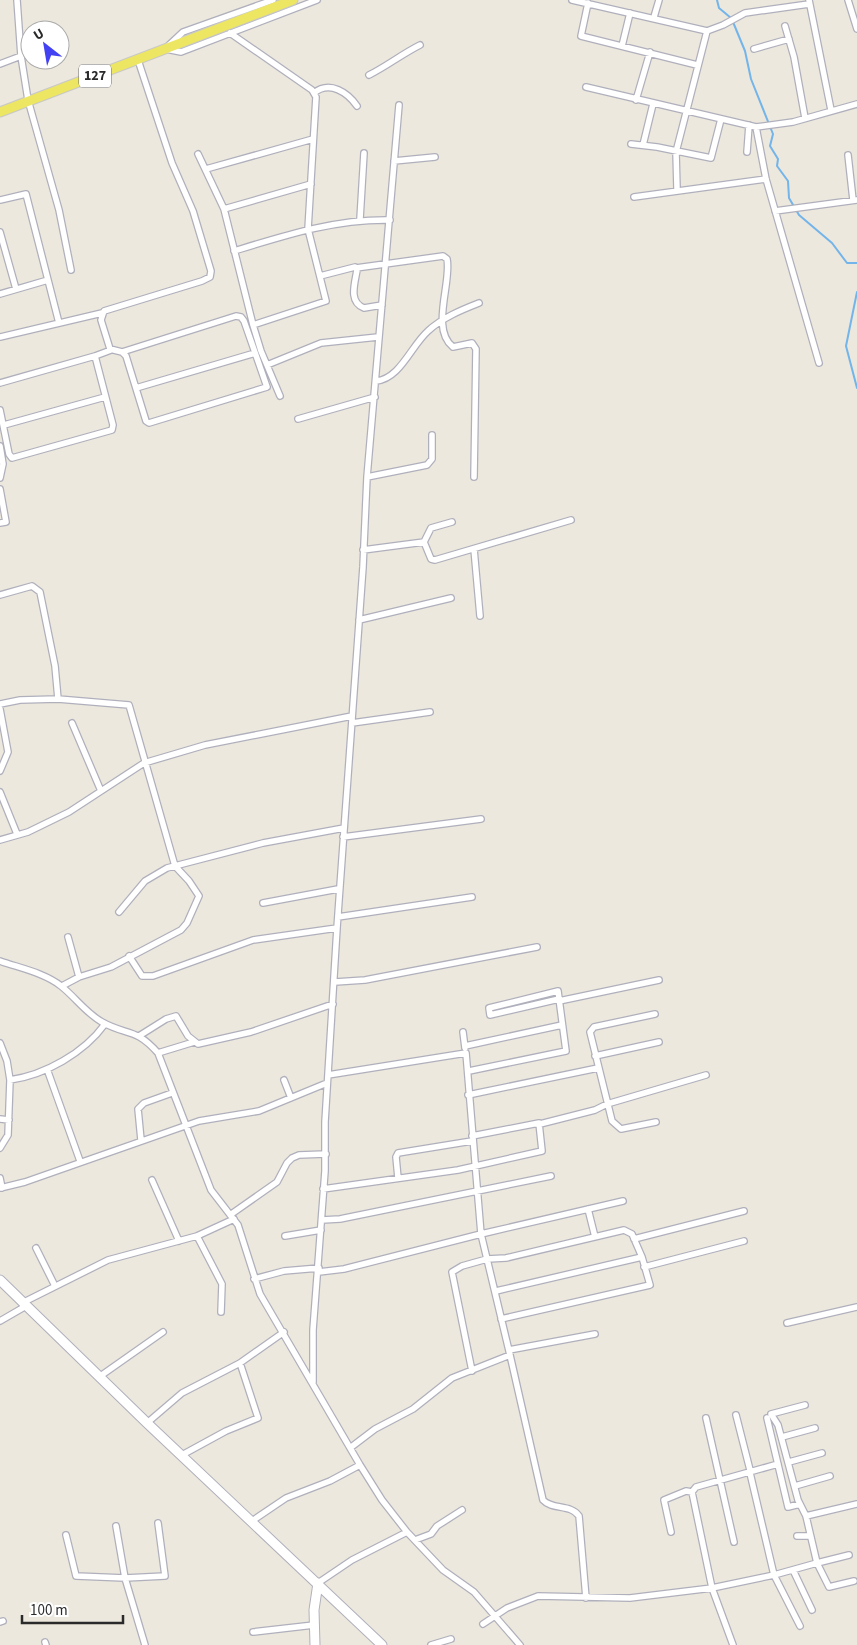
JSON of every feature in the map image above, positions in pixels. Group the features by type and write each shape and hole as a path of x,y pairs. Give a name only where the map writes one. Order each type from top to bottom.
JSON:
{"main road":[{"name":"127","path":"0,112 293,0"},
{"path":"0,1280 147,1423 382,1645"},
{"path":"315,1645 314,1597 318,1583"}],"street":[{"path":"17,0 20,42"},
{"path":"165,49 183,32 273,0"},
{"path":"165,49 181,52 317,0"},
{"path":"572,0 707,30 723,25 745,12 809,2 831,110"},
{"path":"654,17 659,0"},
{"path":"848,0 857,29"},
{"path":"588,3 581,36 697,65"},
{"path":"622,46 630,13"},
{"path":"785,26 805,118"},
{"path":"676,189 676,152 707,30"},
{"path":"230,33 314,92 316,96 316,121 313,139 308,229 326,298 323,303 252,324"},
{"path":"754,49 789,39"},
{"path":"369,75 388,66 398,57 420,45"},
{"path":"636,100 650,52"},
{"path":"0,64 20,56"},
{"path":"0,337 102,313 106,309 202,281 210,276 209,260 196,220 172,163 138,60"},
{"path":"23,70 28,100 57,202 71,270"},
{"path":"586,87 756,127 776,126 857,104"},
{"path":"314,92 324,88 341,91 350,96 357,106"},
{"path":"642,145 653,104"},
{"path":"313,1382 314,1330 326,1154 327,1083 335,982 338,889 359,620 367,477 376,397 378,337 390,220 398,105"},
{"path":"631,144 710,158 721,119"},
{"path":"747,152 749,125"},
{"path":"756,127 774,211 819,363"},
{"path":"206,169 313,139"},
{"path":"360,219 364,153"},
{"path":"198,154 224,210 252,324 280,396"},
{"path":"774,211 855,200 848,155"},
{"path":"394,161 434,157"},
{"path":"634,196 676,189 766,179"},
{"path":"224,210 311,184"},
{"path":"0,200 24,192 26,194 59,324"},
{"path":"234,251 308,229 360,219 390,220"},
{"path":"0,232 16,289"},
{"path":"320,276 356,268 446,258 448,262 442,320 450,346 456,347 472,343 476,349 474,477"},
{"path":"356,268 354,296 357,304 364,308 382,304"},
{"path":"0,294 48,280"},
{"path":"376,381 384,381 394,374 425,333 442,320 479,303"},
{"path":"102,313 101,320 111,350"},
{"path":"0,383 111,350 122,352 236,316 241,317 244,321 267,387 153,423 146,421 127,358 122,352"},
{"path":"267,365 320,343 378,337"},
{"path":"136,388 255,353"},
{"path":"0,410 9,454 12,458 112,430 114,428 94,356"},
{"path":"4,425 105,396"},
{"path":"298,419 376,397"},
{"path":"367,477 427,465 432,459 432,435"},
{"path":"0,446 3,464 0,478"},
{"path":"0,489 6,522 0,523"},
{"path":"424,542 433,560 571,520"},
{"path":"424,542 431,528 452,522"},
{"path":"363,550 424,542"},
{"path":"474,549 480,616"},
{"path":"0,595 32,586 40,592 52,648 58,699"},
{"path":"359,620 451,598"},
{"path":"0,704 20,700 58,699 129,705 144,763 159,804 174,866 199,896 197,903 181,930 111,967 79,977 62,986"},
{"path":"0,709 8,752 0,770"},
{"path":"0,840 69,812 144,763 205,745 352,719 430,712"},
{"path":"72,723 101,791"},
{"path":"0,792 17,834"},
{"path":"343,837 481,819"},
{"path":"119,912 150,878 174,866 263,844 344,828"},
{"path":"263,903 338,889"},
{"path":"338,917 472,896"},
{"path":"130,956 142,976 153,976 253,940 336,928"},
{"path":"68,937 79,977"},
{"path":"335,982 365,980 537,947"},
{"path":"0,961 62,986 79,1004 105,1024 139,1036 158,1053 211,1190 240,1230 260,1294 284,1332 360,1465 382,1500 408,1532 443,1570 474,1592 520,1645"},
{"path":"469,1071 566,1051 562,1025 559,1000 558,991 489,1008 490,1015 559,1000 660,980"},
{"path":"158,1053 194,1042 198,1044 251,1032 332,1004"},
{"path":"655,1014 592,1027 590,1032 612,1121 621,1129 656,1122"},
{"path":"139,1036 166,1019 176,1016 194,1042"},
{"path":"10,1080 47,1069 83,1046 105,1024"},
{"path":"465,1046 562,1025"},
{"path":"463,1032 469,1071 468,1095 474,1166 479,1191 481,1234 496,1291 543,1500 547,1504 575,1511 579,1516 586,1598"},
{"path":"595,1056 659,1042"},
{"path":"0,1043 7,1061 10,1080 8,1135 0,1148"},
{"path":"328,1075 466,1053"},
{"path":"468,1095 598,1068"},
{"path":"47,1069 80,1161"},
{"path":"398,1178 396,1157 398,1153 472,1139 536,1122 540,1124 595,1110 607,1104 706,1076"},
{"path":"284,1080 291,1098"},
{"path":"0,1178 1,1188 25,1182 80,1161 199,1121 259,1111 327,1083"},
{"path":"141,1140 138,1109 144,1103 172,1092"},
{"path":"0,1119 9,1120"},
{"path":"323,1189 458,1170 542,1151 540,1124"},
{"path":"0,1321 55,1286 108,1260 197,1236 232,1217 277,1182 287,1163 292,1158 299,1155 326,1154"},
{"path":"322,1220 340,1219 551,1176"},
{"path":"152,1180 179,1241"},
{"path":"254,1279 284,1271 344,1269 622,1201"},
{"path":"588,1209 594,1237"},
{"path":"634,1238 744,1212"},
{"path":"285,1236 320,1230"},
{"path":"472,1371 452,1272 462,1266 506,1258 624,1230 630,1232 634,1238 650,1285 501,1319"},
{"path":"197,1236 222,1284 221,1312"},
{"path":"644,1267 744,1241"},
{"path":"36,1248 55,1286"},
{"path":"496,1291 642,1257"},
{"path":"786,1323 857,1307"},
{"path":"99,1377 163,1332"},
{"path":"147,1423 182,1393 240,1363 284,1332"},
{"path":"350,1448 376,1429 414,1409 452,1378 472,1371 509,1352 595,1334"},
{"path":"182,1455 258,1418 240,1363"},
{"path":"805,1405 771,1414 778,1424 800,1504 806,1516 817,1563 829,1587 854,1581"},
{"path":"736,1414 774,1575 800,1626"},
{"path":"706,1418 734,1542"},
{"path":"767,1418 788,1507 800,1504"},
{"path":"782,1437 815,1428"},
{"path":"789,1462 822,1452"},
{"path":"733,1645 712,1588 692,1492 696,1486 778,1464"},
{"path":"252,1521 286,1498 330,1481 360,1465"},
{"path":"795,1486 830,1476"},
{"path":"671,1532 664,1500 686,1491 692,1492"},
{"path":"806,1516 857,1504"},
{"path":"416,1540 431,1534 437,1526 462,1510"},
{"path":"66,1535 76,1576 126,1578 165,1576 158,1523"},
{"path":"116,1526 126,1578 146,1645"},
{"path":"318,1583 352,1560 408,1532"},
{"path":"797,1536 810,1536"},
{"path":"482,1624 507,1608 538,1596 630,1598 712,1588 774,1575 849,1555"},
{"path":"793,1570 812,1610"},
{"path":"253,1632 314,1625"},
{"path":"431,1645 451,1640"}],"waterway":[{"path":"717,0 719,8 731,18"},
{"path":"733,22 745,51 751,79 773,134 770,146 778,159 777,166 788,181 789,198 799,215 832,243 847,263 857,263"},
{"path":"857,292 846,346 857,388"}]}
